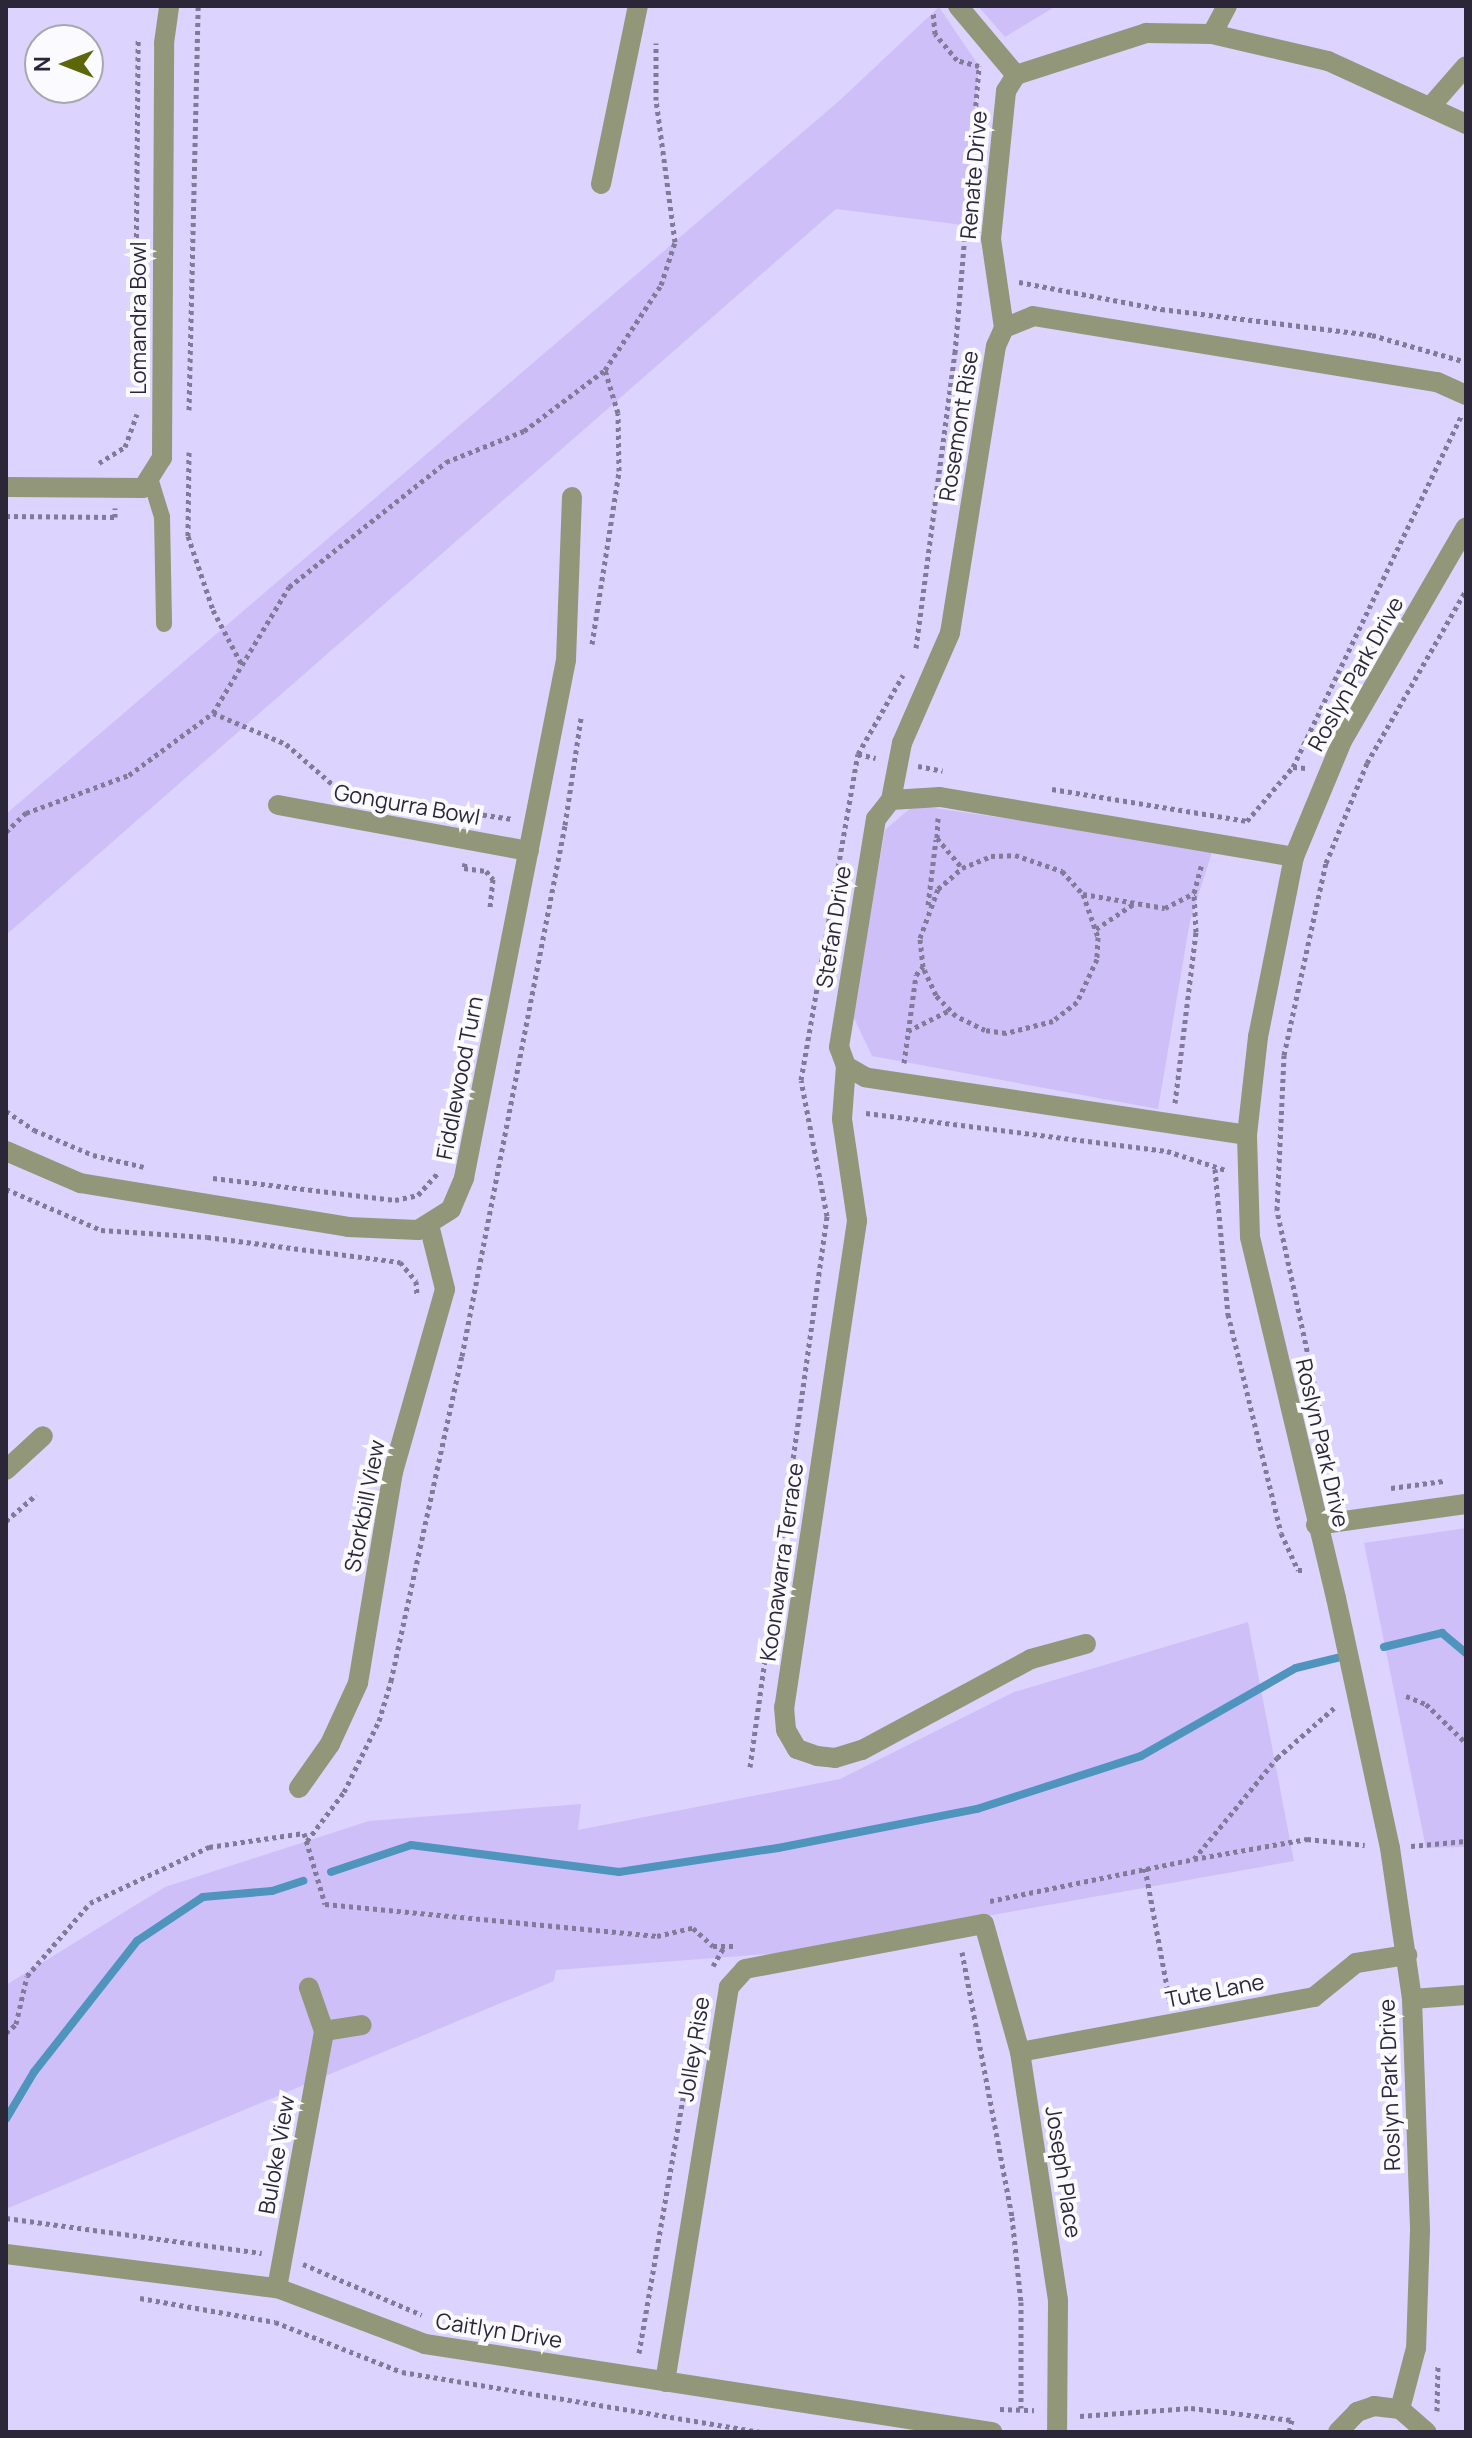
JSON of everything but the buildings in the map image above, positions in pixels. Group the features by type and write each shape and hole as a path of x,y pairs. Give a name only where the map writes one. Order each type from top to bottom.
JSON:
{"street":[{"name":"Lomandra Bowl","path":"150,478 162,458 164,43 169,6"},
{"path":"601,184 638,6"},
{"path":"958,6 1016,75 1146,33 1212,34 1328,61 1466,124"},
{"path":"1212,34 1227,6"},
{"path":"1431,106 1466,66"},
{"name":"Renate Drive","path":"1004,328 994,281 991,239 1006,91 1016,75"},
{"name":"Rosemont Rise","path":"891,800 898,763 950,633 996,346 1004,328 1033,316 1437,382 1466,395"},
{"path":"6,487 143,488 150,478"},
{"name":"Fiddlewood Turn","path":"429,1225 460,1196 535,822 566,660 572,497"},
{"name":"Roslyn Park Drive","path":"1400,2409 1416,2348 1420,2230 1412,1999 1397,1847 1361,1714 1250,1237 1247,1135 1258,1037 1294,857 1342,741 1466,527"},
{"path":"891,800 940,797 1294,857"},
{"name":"Stefan Drive","path":"846,1066 839,1047 876,819 891,800"},
{"name":"Gongurra Bowl","path":"278,805 529,851"},
{"path":"846,1066 865,1077 1247,1135"},
{"name":"Koonawarra Terrace","path":"846,1066 843,1109 857,1221 784,1707 786,1730 797,1749 835,1758 862,1750 1031,1659 1086,1644"},
{"path":"6,1151 80,1183 122,1191 370,1229 402,1232 429,1225"},
{"name":"Storkbill View","path":"299,1788 330,1744 358,1683 393,1472 445,1289 429,1225"},
{"path":"6,1470 43,1436"},
{"path":"1316,1525 1466,1504"},
{"name":"Jolley Rise","path":"665,2382 729,1987 745,1969 984,1924"},
{"name":"Joseph Place","path":"984,1924 1020,2052 1058,2300 1057,2432"},
{"name":"Tute Lane","path":"1020,2052 1314,1997 1356,1963 1407,1955"},
{"name":"Buloke View","path":"277,2288 324,2031 309,1988"},
{"path":"1412,1999 1466,1995"},
{"path":"324,2031 362,2025"},
{"name":"Caitlyn Drive","path":"6,2254 277,2288 425,2344 992,2432"},
{"path":"1338,2432 1357,2412 1374,2406 1400,2409 1426,2432"}],"lane":[{"path":"150,478 162,517 164,624"}],"path":[{"path":"189,427 198,6"},
{"path":"136,290 135,61 139,33"},
{"path":"6,832 26,813 129,775 213,713 289,587 351,533 446,462 524,431 605,370 661,285 675,242 656,100 656,37"},
{"path":"959,279 994,281 1161,309 1372,335 1466,362"},
{"path":"95,464 125,447 139,406"},
{"path":"1035,786 1247,821 1293,767 1466,406"},
{"path":"189,443 188,536 213,610 243,667"},
{"path":"1331,1466 1277,1210 1284,1055 1326,863 1362,774 1466,590"},
{"path":"213,713 286,744 345,795"},
{"path":"858,754 945,771"},
{"path":"1293,767 1362,774"},
{"path":"446,809 565,825"},
{"path":"475,813 464,868 486,871 493,879 487,923"},
{"path":"1167,1151 1196,932 1194,893 1215,816"},
{"path":"927,908 938,889 962,868 991,856 1045,862 1083,894 1096,929 1097,959 1087,988 1053,1021 1006,1033 985,1030 950,1010 936,995 923,967 920,938 937,838"},
{"path":"1083,894 1165,908 1194,893"},
{"path":"1096,929 1135,903"},
{"path":"895,1117 916,975 923,967"},
{"path":"908,1031 950,1010"},
{"path":"806,1104 1167,1151 1215,1169 1279,1172"},
{"path":"6,1111 34,1130 93,1155 149,1168"},
{"path":"209,1178 395,1200 418,1195 439,1174 442,1161"},
{"path":"1215,1169 1228,1314 1281,1533 1298,1570 1327,1571"},
{"path":"6,1189 101,1230 207,1237 400,1262 416,1281 418,1312"},
{"path":"429,1349 462,1356"},
{"path":"6,1521 36,1495"},
{"path":"1406,1696 1426,1704 1466,1743"},
{"path":"1194,1859 1277,1758 1334,1708"},
{"path":"6,2033 16,2024 27,1976 90,1903 209,1847 304,1833 325,1904 657,1936 693,1928 713,1946 751,1947"},
{"path":"985,1903 1145,1868 1307,1839 1397,1847 1466,1841"},
{"path":"1145,1868 1174,2023"},
{"path":"959,1930 1012,2217 1021,2302 1021,2409"},
{"path":"711,1969 725,1946"},
{"path":"638,2355 701,1996"}],"shaded area":[{"path":"978,6 1056,6 1005,37"},
{"path":"939,7 979,66 963,225 836,209 6,935 6,814 839,101"},
{"path":"914,805 1213,849 1190,921 1158,1109 872,1056 853,1016 885,830"},
{"path":"1466,1528 1466,1847 1426,1848 1364,1543"},
{"path":"1248,1622 1294,1861 780,1953 556,1970 554,1981 6,2209 6,1985 165,1887 369,1821 581,1804 578,1830 840,1779 1014,1692"}],"waterway":[{"path":"1384,1647 1442,1633 1466,1653"},
{"path":"331,1872 411,1845 619,1872 778,1848 977,1809 1141,1756 1296,1668 1349,1655"},
{"path":"6,2119 34,2072 137,1941 203,1897 272,1891 303,1881"}]}
